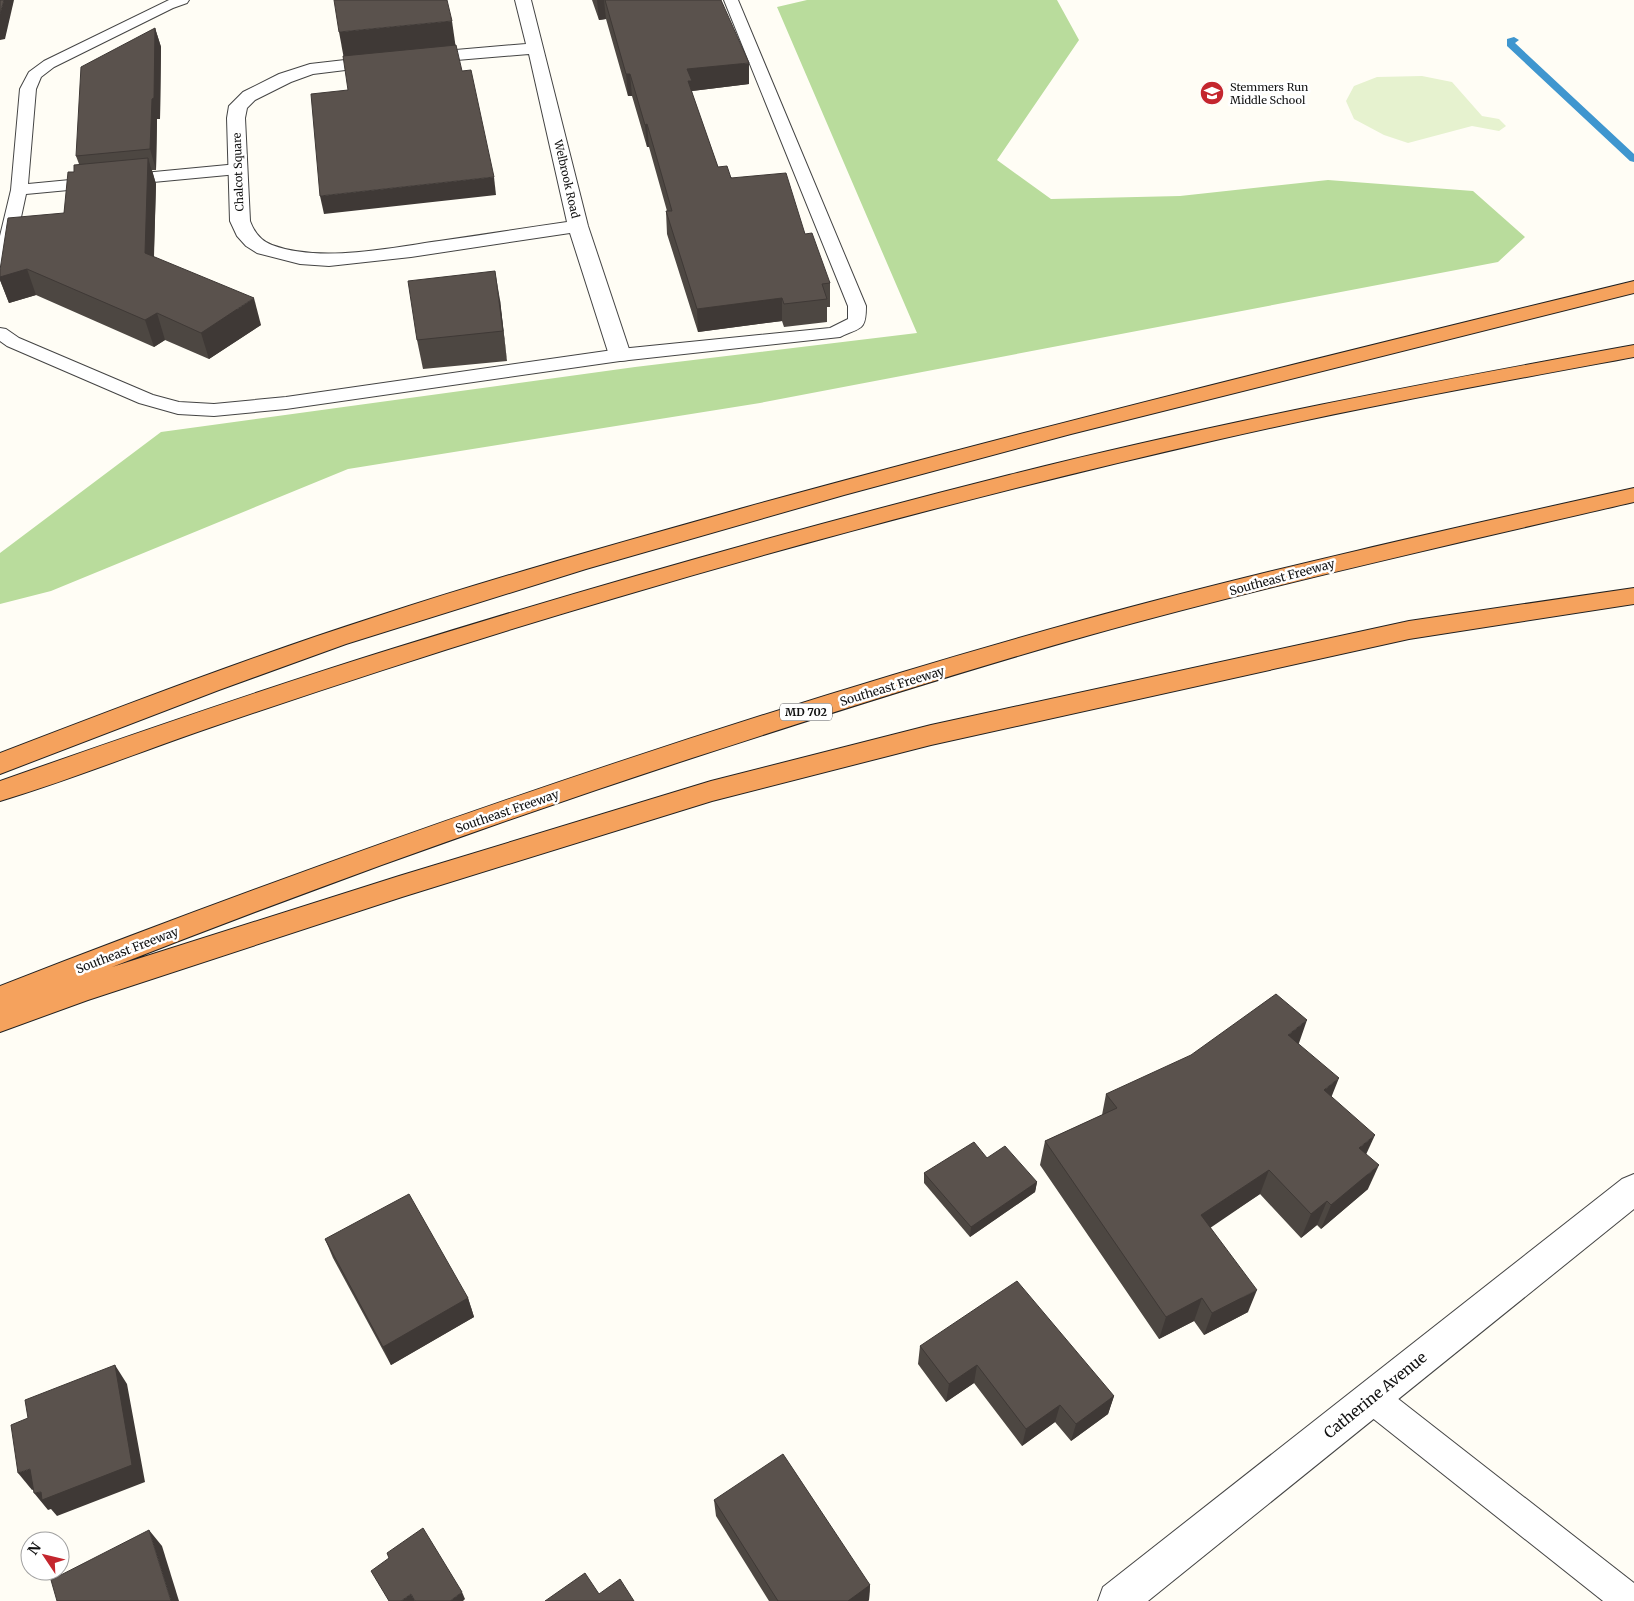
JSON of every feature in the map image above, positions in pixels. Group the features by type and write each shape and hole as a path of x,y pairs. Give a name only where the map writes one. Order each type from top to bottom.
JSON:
{"highway":[{"path":"0,764 101,724 338,638 561,567 865,481 1334,361 1634,288"},
{"path":"0,791 124,747 583,600 892,513 1211,433 1524,370 1634,351"},
{"name":"Southeast Freeway","path":"0,999 372,856 683,750 1010,650 1343,560 1634,495"},
{"path":"0,1019 89,987 399,887 720,789 932,735 1409,630 1634,596"}],"street":[{"name":"Welbrook Road","path":"523,0 578,226 620,355"},
{"name":"Chalcot Square","path":"536,48 400,59 310,69 285,78 249,96 238,106 236,118 240,221 244,232 253,242 264,249 300,258 329,260 411,251 578,226"},
{"name":"Catherine Avenue","path":"1117,1601 1634,1190"}],"lane":[{"path":"0,274 19,190 28,89 34,75 48,64 168,5 182,0"},
{"path":"0,333 30,349 146,399 178,408 214,410 286,403 620,355 834,333 857,322 857,306 731,0"},
{"path":"19,190 238,169"},
{"path":"1372,1398 1630,1601"}],"green space":[{"path":"807,0 1057,0 1079,40 997,160 1051,199 1180,196 1328,180 1473,191 1525,237 1498,262 760,403 348,469 51,591 0,604 0,553 161,432 635,367 917,333 777,7"},
{"path":"1422,76 1452,82 1482,116 1499,119 1506,126 1499,131 1472,126 1408,143 1384,135 1354,119 1346,101 1354,86 1377,77"}],"building":[{"path":"0,0 4,0 0,14"},
{"path":"334,0 447,0 452,21 339,32"},
{"path":"605,0 721,0 749,63 687,69 692,81 688,81 718,167 727,166 731,178 786,173 805,234 812,233 830,283 822,284 827,299 784,304 782,298 697,309 666,211 672,211 647,124 645,125 630,74 626,74"},
{"path":"155,28 154,98 152,99 150,149 76,156 81,67"},
{"path":"456,45 462,71 471,70 494,177 320,196 311,94 348,90 343,56"},
{"path":"148,158 145,253 254,298 201,333 157,313 145,320 27,269 0,277 8,218 64,213 68,172 74,172 74,165"},
{"path":"495,271 503,331 417,340 408,281"},
{"path":"1276,994 1307,1020 1288,1035 1339,1078 1324,1090 1375,1135 1359,1148 1379,1165 1331,1205 1327,1201 1311,1214 1269,1170 1201,1215 1257,1290 1212,1313 1202,1298 1166,1317 1045,1141 1117,1108 1106,1094 1191,1055"},
{"path":"974,1142 987,1158 1005,1146 1037,1182 971,1227 924,1173"},
{"path":"409,1194 468,1298 383,1347 325,1239"},
{"path":"1017,1281 1114,1396 1076,1424 1060,1405 1026,1429 977,1365 949,1384 920,1346"},
{"path":"115,1365 132,1465 42,1500 41,1492 34,1493 30,1469 18,1473 11,1425 28,1418 25,1400"},
{"path":"783,1454 870,1585 848,1601 778,1601 714,1500"},
{"path":"423,1528 462,1592 450,1601 415,1601 411,1594 401,1601 389,1601 371,1571 389,1558 387,1553"},
{"path":"149,1530 171,1601 57,1601 51,1581 70,1581 70,1570"},
{"path":"585,1573 599,1594 620,1579 634,1601 545,1601"}],"waterway":[{"path":"1514,40 1510,41 1510,44 1634,159"}],"place":[{"name":"Stemmers Run Middle School","path":"1212,93"}]}
